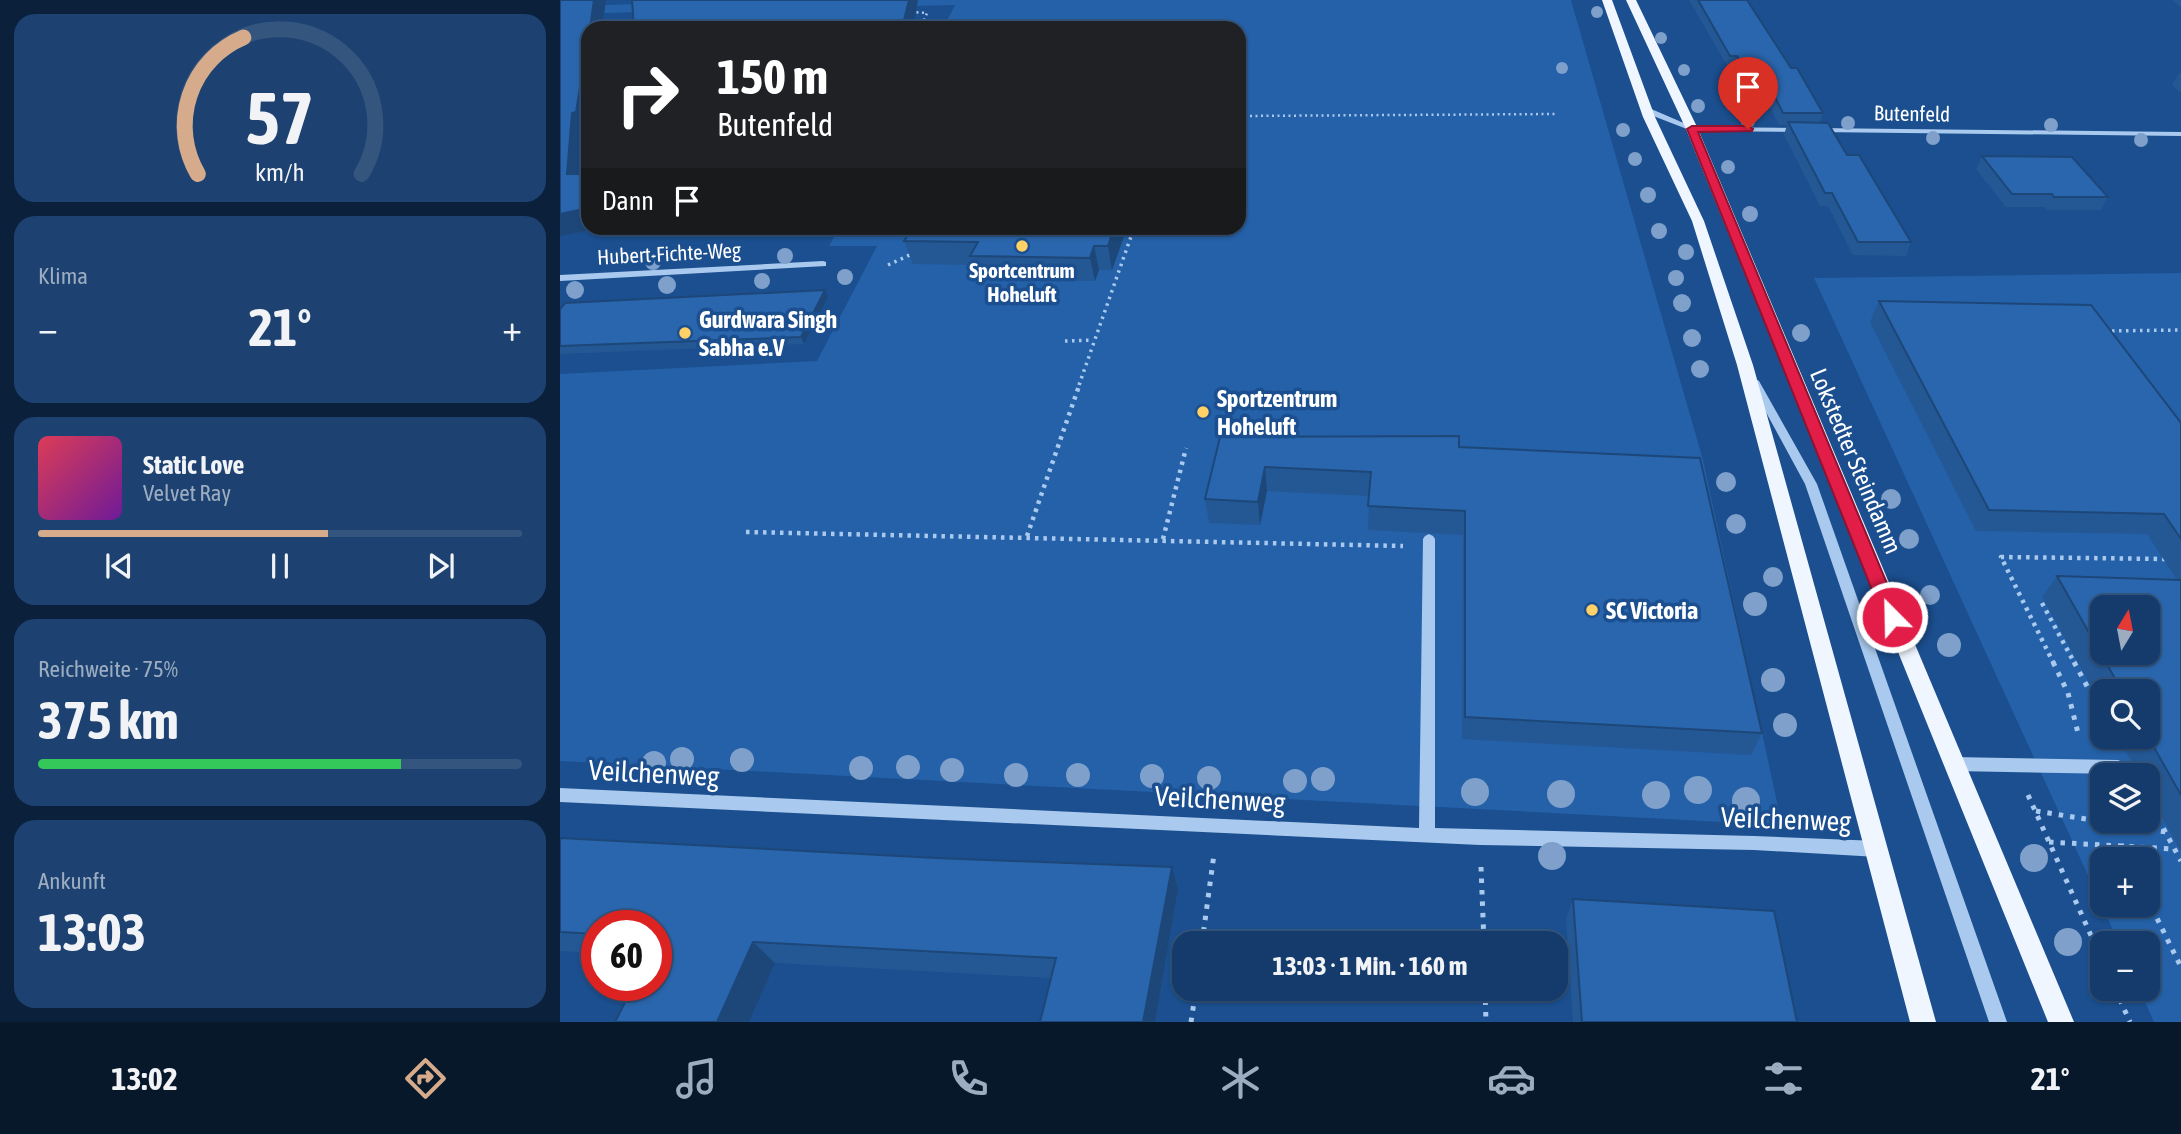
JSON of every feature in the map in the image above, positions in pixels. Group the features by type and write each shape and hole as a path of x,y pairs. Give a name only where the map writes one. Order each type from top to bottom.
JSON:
{"main road":[{"path":"1606,0 1646,110 1698,221 1745,365 1923,1022"},
{"name":"Lokstedter Steindamm","path":"1631,0 1692,129 2062,1022"}],"street":[{"name":"Butenfeld","path":"1646,110 1692,129 2181,134"},
{"name":"Hubert-Fichte-Weg","path":"560,278 823,264"},
{"path":"1745,365 1811,484 1998,1022"},
{"path":"1427,835 1429,538"},
{"name":"Veilchenweg","path":"560,795 1480,838 1754,843 1878,849"}],"lane":[{"path":"1953,764 2090,766"}],"path":[{"path":"908,12 927,13 924,21"},
{"path":"631,21 647,19"},
{"path":"1246,116 1556,114"},
{"path":"1027,536 1131,235"},
{"path":"888,265 912,255 918,246"},
{"path":"2100,331 2181,330"},
{"path":"1065,341 1093,340"},
{"path":"1163,539 1186,448"},
{"path":"746,532 1408,546"},
{"path":"2079,738 2068,693 2001,558 2181,559"},
{"path":"2042,603 2090,692"},
{"path":"2014,765 2090,933"},
{"path":"2035,811 2170,836"},
{"path":"2160,819 2181,861"},
{"path":"1204,931 1218,825"},
{"path":"1480,838 1483,931"},
{"path":"2049,842 2174,849"},
{"path":"2156,917 2181,967"},
{"path":"1191,1022 1194,1001"},
{"path":"1485,1001 1486,1022"},
{"path":"2120,1001 2130,1022"}],"shaded area":[{"name":"Sportzentrum Hoheluft","path":"811,0 1571,0 1703,460 1782,825 560,761 560,374 817,361 877,246 829,246 835,235 1246,235 1246,21 947,21 955,5 560,14 560,6"},
{"path":"2181,273 2181,1022 2154,1022 2144,1001 2160,1001 2160,931 2113,931 2107,917 2160,917 2160,847 2090,847 2090,880 1814,278"}],"building":[{"path":"560,0 594,0 591,21 581,21 581,82 576,112 572,113 567,174 581,174 581,210 560,214"},
{"path":"632,0 909,0 904,21 634,21"},
{"path":"1698,0 1747,0 1791,68 1797,68 1823,113 1783,113 1772,91 1757,91 1737,56 1730,56"},
{"path":"1788,122 1828,123 1847,155 1859,155 1911,242 1858,242 1832,193 1825,193"},
{"path":"1982,156 2072,157 2108,197 2012,194"},
{"path":"908,235 1112,235 1108,246 1094,246 1090,258 970,256 978,242 904,241"},
{"name":"Gurdwara Singh Sabha e.V","path":"825,290 801,337 560,346 560,309 565,303"},
{"path":"1879,301 2091,305 2181,423 2181,539 2164,514 1989,510"},
{"name":"SC Victoria","path":"1459,436 1459,447 1700,458 1762,733 1465,717 1465,511 1368,506 1371,472 1265,467 1258,502 1205,499 1220,437"},
{"path":"2057,576 2181,580 2181,795 2155,749 2160,749 2160,679 2115,679 2107,665 2160,665 2160,595 2090,595 2090,634"},
{"path":"560,838 936,858 1172,867 1143,1022 1040,1022 1056,958 753,942 717,1022 615,1022 626,1001 672,1001 672,910 581,910 581,933 560,932"},
{"path":"1573,899 1774,911 1797,1022 1582,1022"}],"place":[{"name":"Sportcentrum Hoheluft","path":"1022,246"},
{"name":"Gurdwara Singh Sabha e.V","path":"685,333"},
{"name":"Sportzentrum Hoheluft","path":"1203,412"},
{"name":"SC Victoria","path":"1592,610"}],"route":[{"path":"1748,129 1692,129 1892,617"}]}
